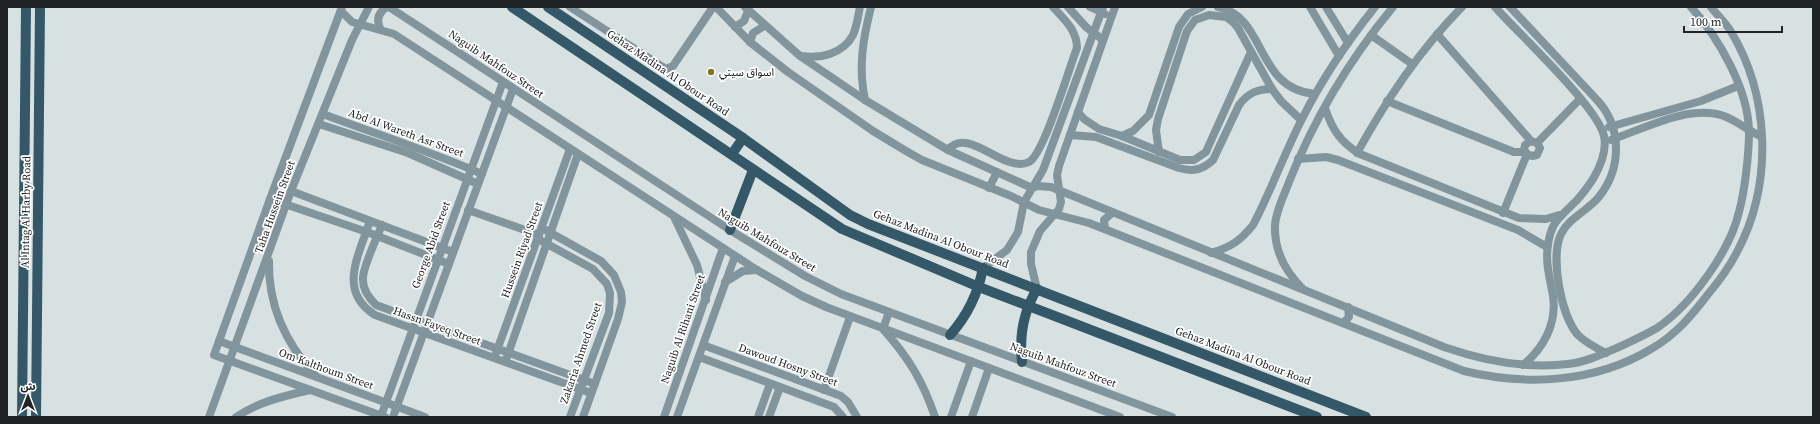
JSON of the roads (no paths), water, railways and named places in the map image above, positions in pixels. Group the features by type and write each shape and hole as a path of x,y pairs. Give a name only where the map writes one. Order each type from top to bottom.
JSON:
{"main road":[{"name":"Al Intag Al Harby Road","path":"22,417 26,7"},
{"name":"Al Intag Al Harby Road","path":"36,417 40,7"},
{"path":"512,7 842,229 978,287 1313,415 1314,397"},
{"name":"Gehaz Madina Al Obour Road","path":"548,7 743,138 850,215 868,224 1366,417"},
{"path":"732,154 743,138"},
{"path":"730,230 753,170"},
{"path":"950,335 965,316 978,287 983,268"},
{"path":"1022,362 1021,338 1028,305 1037,289"}],"street":[{"name":"Taha Hussein Street","path":"209,417 291,191 360,25 369,7"},
{"path":"380,28 378,22 379,15 388,7"},
{"name":"Naguib Mahfouz Street","path":"388,7 730,230 805,276 841,294 1172,417"},
{"path":"570,7 666,69 673,66 713,7"},
{"path":"716,7 750,42 788,72 872,131 922,160 1024,202 1039,210 1078,219 1464,371 1504,378 1532,380 1571,377 1605,369 1637,357 1666,340 1683,326 1724,274 1735,256 1752,217 1761,166 1762,137 1757,99 1750,73 1729,29 1711,7"},
{"path":"800,56 820,57 839,50 853,35 860,7"},
{"path":"865,100 861,77 861,54 871,7"},
{"path":"948,150 955,143 965,142 1015,163 1028,162 1034,158 1044,140 1076,48 1075,34 1053,7"},
{"path":"1068,7 1093,33 1103,40"},
{"path":"1090,7 1102,10 1112,17"},
{"path":"1037,289 1031,264 1032,252 1040,231 1055,214 1061,202 1061,192 1058,185 1059,166 1115,7"},
{"path":"1122,136 1133,131 1142,124 1149,115 1179,27 1188,14 1202,7"},
{"path":"1218,7 1228,10 1242,19 1273,70 1286,85 1305,94 1315,94"},
{"path":"1310,7 1339,56"},
{"path":"1326,7 1348,43"},
{"path":"1211,253 1227,248 1242,238 1253,225 1263,207 1301,120 1315,94 1339,56 1375,7"},
{"path":"1305,291 1289,273 1280,256 1276,238 1277,214 1298,159 1325,108 1371,35 1393,7"},
{"path":"1358,153 1387,101 1412,64 1462,7"},
{"path":"1495,7 1580,99 1602,130 1605,142 1603,154 1596,174 1579,197 1559,215 1551,230 1547,247 1553,272 1571,325 1586,342 1606,353"},
{"path":"1510,7 1598,101 1609,117 1616,138 1616,151 1611,176 1598,198 1570,222 1562,233 1557,245 1553,272 1554,307 1551,326 1537,352 1523,365"},
{"path":"746,9 800,56 865,100 948,150 1032,188 1045,186 1061,192 1444,347 1474,357 1523,365 1569,364 1586,360 1606,353 1657,328 1673,315 1702,282 1720,256 1732,233 1739,212 1749,131 1746,113 1738,86 1721,46 1691,7"},
{"name":"Taha Hussein Street","path":"230,361 214,355 270,199 342,9"},
{"path":"342,9 352,22 360,25 380,28 394,34 674,217 757,270 802,296 883,329 1111,415 1120,417"},
{"path":"734,27 744,21 746,9"},
{"path":"983,268 999,257 1013,241 1021,222 1024,202 1045,165 1102,10"},
{"path":"1159,152 1156,135 1158,119 1184,38 1190,25 1201,16 1209,14 1226,17 1238,28 1272,89 1281,101 1301,120"},
{"path":"750,42 753,33 764,26"},
{"path":"1387,101 1514,152 1526,153 1532,156 1537,155 1540,148 1437,34"},
{"path":"1371,35 1412,64"},
{"path":"1078,112 1099,130 1122,136 1159,152 1187,161 1194,160 1206,152 1251,52"},
{"path":"1326,76 1339,84"},
{"name":"George Abid Street","path":"383,416 386,403 470,169 503,82"},
{"path":"1602,130 1701,101 1738,86"},
{"path":"393,417 513,89"},
{"path":"1070,135 1088,135 1096,137 1188,171 1197,170 1206,167 1213,160 1239,105 1245,97 1254,91 1272,89"},
{"path":"1503,213 1526,153 1525,145 1534,142 1580,99"},
{"path":"1325,108 1330,124 1337,136 1347,146 1358,153 1503,213 1519,218 1532,220 1546,219 1559,215"},
{"name":"Abd Al Wareth Asr Street","path":"323,114 412,145 482,174"},
{"path":"1605,142 1652,124 1700,114 1713,114 1725,117 1762,137"},
{"name":"Abd Al Wareth Asr Street","path":"319,124 408,153 478,184"},
{"name":"Hussein Riyad Street","path":"494,358 570,149"},
{"name":"Hussein Riyad Street","path":"505,362 578,154"},
{"path":"1298,159 1326,157 1338,160 1518,230 1547,247"},
{"path":"990,188 997,172"},
{"path":"291,191 453,252"},
{"path":"1579,197 1590,206"},
{"path":"270,199 366,232 449,264"},
{"path":"1263,207 1277,214"},
{"path":"468,210 540,234"},
{"path":"1105,230 1104,220 1112,213"},
{"path":"674,217 692,254 706,300"},
{"name":"Hassn Fayeq Street","path":"370,221 353,278 354,289 358,300 366,309 375,315 414,325 427,324 595,384"},
{"name":"Hassn Fayeq Street","path":"382,225 362,278 364,288 369,298 376,305 414,325 424,333 591,393"},
{"name":"Zakaria Ahmed Street","path":"570,417 609,313 610,293 601,276 593,269 547,244 540,234 551,233 601,261 608,267 618,283 622,302 621,311 582,417"},
{"name":"Naguib Al Rihani Street","path":"664,417 723,248"},
{"path":"269,254 270,284 279,321 289,342 302,361 318,378"},
{"path":"668,405 678,413 735,256"},
{"path":"725,282 743,271 757,270"},
{"path":"1342,323 1349,317 1348,308"},
{"path":"883,329 889,312"},
{"path":"824,390 850,316"},
{"path":"883,329 915,369 927,393 935,417"},
{"name":"Om Kalthoum Street","path":"219,341 426,417"},
{"name":"Dawoud Hosny Street","path":"703,345 841,396 848,402 857,417"},
{"path":"699,357 834,407 843,417"},
{"path":"230,361 383,416"},
{"path":"951,417 971,361"},
{"path":"972,417 989,368"},
{"path":"758,417 770,384"},
{"path":"811,399 815,386"},
{"path":"769,417 780,387"},
{"path":"236,417 260,404 285,395 310,390"}],"place":[{"name":"اسواق سيتي","path":"711,72"}]}
